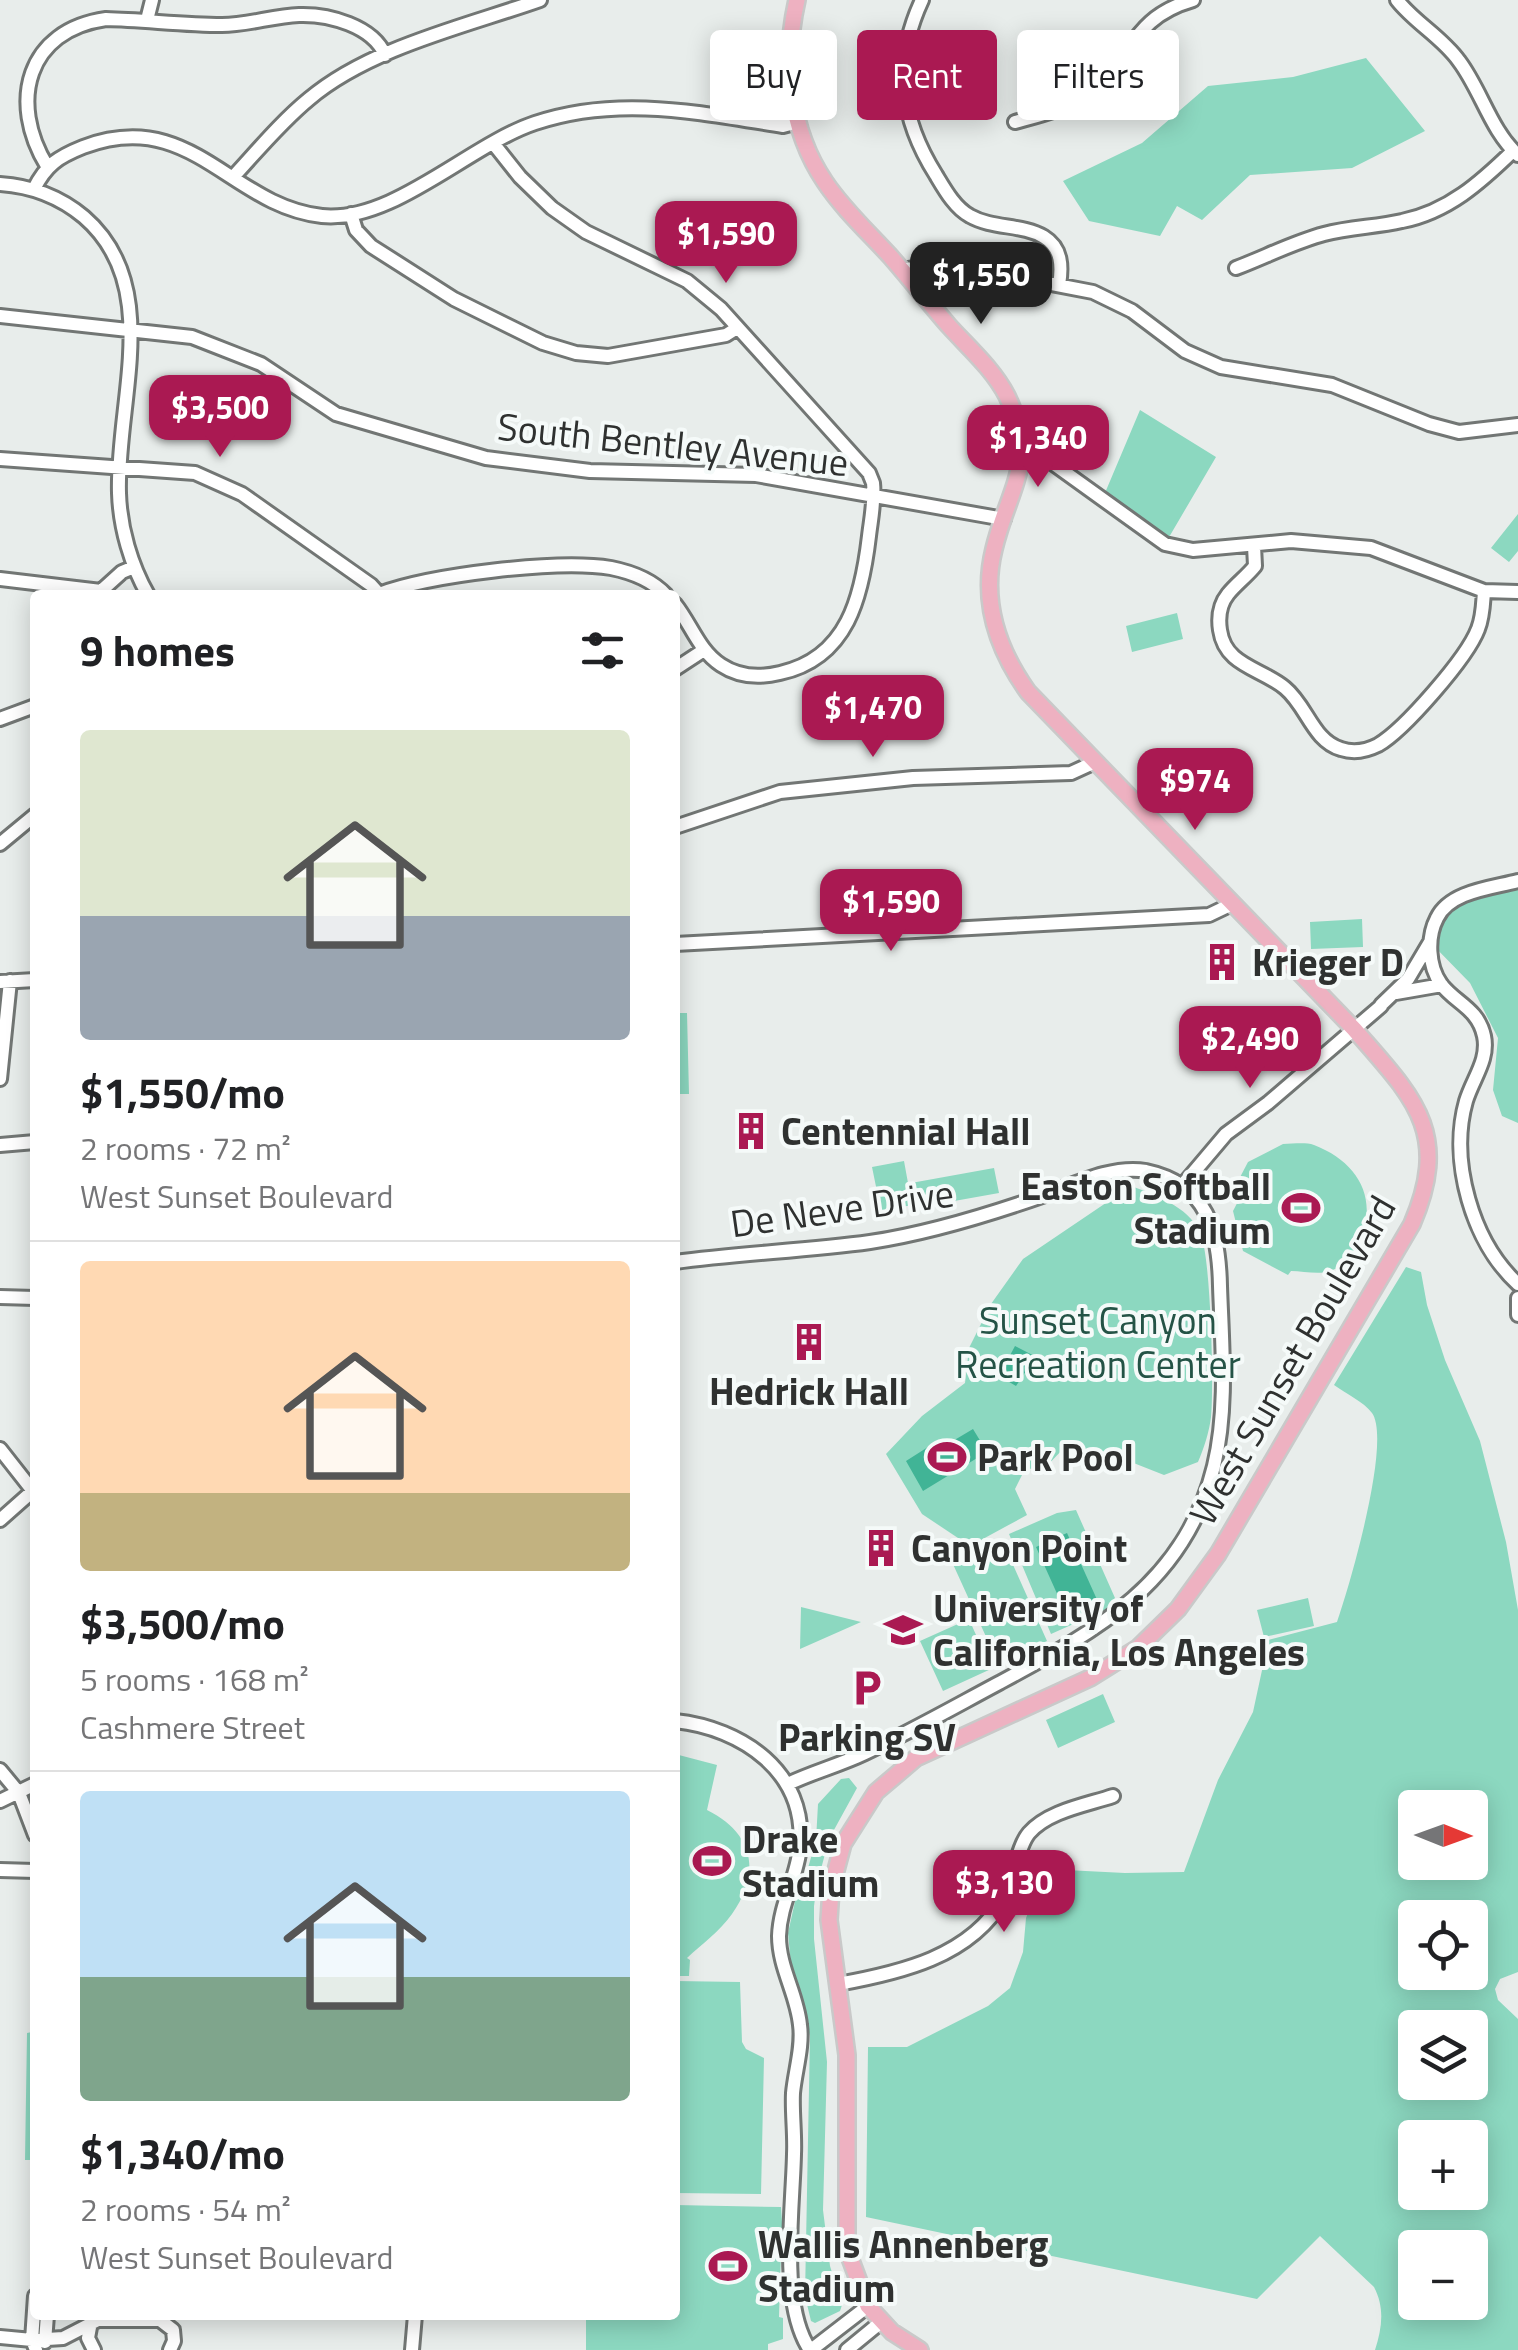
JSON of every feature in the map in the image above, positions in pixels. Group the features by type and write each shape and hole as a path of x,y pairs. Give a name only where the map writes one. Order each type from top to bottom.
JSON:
{"main road":[{"name":"West Sunset Boulevard","path":"798,0 792,26 790,70 798,122 823,180 999,383 1013,412 1021,448 1016,488 994,550 989,586 998,640 1014,672 1028,692 1354,1029 1402,1084 1424,1125 1428,1174 1412,1224 1218,1554 1178,1609 1117,1663 1018,1713 931,1750 890,1778 868,1802 843,1844 831,1889 830,1935 847,2067 847,2250 868,2306 881,2322 920,2350"}],"street":[{"path":"147,20 152,0"},
{"path":"234,176 309,98 347,73 385,55 540,0"},
{"path":"922,0 911,23 903,60 902,94 918,142 950,198 966,214 1005,229 1029,232 1054,246 1060,258 1059,285"},
{"path":"1015,122 1070,105 1088,93 1104,80 1135,34 1161,14 1193,0"},
{"path":"1236,268 1319,236 1360,226 1402,222 1432,212 1463,196 1516,153 1461,63 1397,0"},
{"path":"46,166 30,130 26,104 29,78 40,55 68,29 86,22 147,20 236,25 305,14 333,19 364,32 374,38 385,55"},
{"path":"34,189 46,166 79,148 122,137 151,139 180,146 272,203 324,216 352,214 396,199 493,143 535,124 613,106 676,109 783,126 798,122"},
{"path":"493,143 520,178 552,208 586,232 687,282 721,309 870,473 874,494 859,597 848,626 813,660 791,671 743,675 720,665 704,650 680,612"},
{"path":"0,184 34,189 76,211 98,231 125,276 131,329 120,511 134,567 146,590"},
{"path":"352,214 356,230 371,246 454,299 543,344 608,356 726,335 738,328"},
{"path":"902,270 942,264 1059,285 1116,302 1185,352 1220,366 1332,385 1459,432 1518,425"},
{"name":"South Bentley Avenue","path":"0,316 192,337 261,364 336,414 486,458 590,470 756,475 1004,519"},
{"path":"1021,448 1038,452 1165,544 1193,550 1291,542 1371,548 1484,591 1518,592"},
{"path":"0,459 195,473 242,494 375,590"},
{"path":"1254,546 1255,566 1221,606 1218,621 1226,650 1241,664 1277,681 1295,696 1319,736 1345,750 1361,751 1379,744 1439,686 1477,632 1484,591"},
{"path":"404,590 502,570 548,566 612,568 636,575 658,590"},
{"path":"103,590 122,572 134,567"},
{"path":"0,580 77,590"},
{"path":"680,666 704,650"},
{"path":"0,719 30,708"},
{"path":"680,825 780,792 896,780 1070,773 1094,762"},
{"path":"0,844 30,819"},
{"path":"788,1784 862,1754 1091,1633 1143,1590 1188,1532 1216,1455 1223,1377 1219,1249 1206,1211 1182,1186 1226,1134 1396,994 1430,942 1436,920 1451,902 1518,881"},
{"path":"680,944 1210,915 1232,904"},
{"path":"1430,942 1435,972 1442,985 1472,1010 1484,1039 1483,1060 1462,1117 1470,1212 1503,1269 1518,1284"},
{"path":"0,1079 5,982 30,980"},
{"path":"1396,994 1442,985"},
{"path":"0,1145 30,1142"},
{"name":"De Neve Drive","path":"680,1261 906,1235 982,1217 1119,1171 1146,1171 1182,1186"},
{"path":"0,1297 30,1298"},
{"path":"1518,1298 1518,1315"},
{"path":"0,1449 30,1485"},
{"path":"0,1520 30,1494"},
{"path":"680,1721 716,1730 767,1756 788,1784 798,1813 800,1846 783,1904 779,1940 800,2028 793,2095 792,2279 798,2327 810,2350 868,2306"},
{"path":"0,1770 19,1793 30,1823"},
{"path":"0,1801 30,1787"},
{"path":"838,1984 891,1974 930,1960 963,1942 981,1929 1006,1895 1029,1834 1043,1822 1113,1796"},
{"path":"0,1870 30,1871"},
{"path":"37,2320 39,2345"},
{"path":"39,2345 46,2320"},
{"path":"0,2336 39,2345 92,2322 160,2320 173,2330 170,2350"},
{"path":"412,2350 415,2320"},
{"path":"92,2322 88,2338 94,2350"},
{"path":"847,2350 881,2322"}],"green space":[{"path":"1366,58 1425,131 1352,168 1250,175 1202,220 1177,206 1160,236 1089,221 1063,181 1142,143 1169,120 1179,120 1179,111 1208,86 1293,77"},
{"path":"1140,410 1216,457 1165,544 1102,500"},
{"path":"1518,514 1518,551 1509,562 1491,548"},
{"path":"1177,613 1183,639 1132,652 1126,626"},
{"path":"1518,881 1518,1123 1502,1116 1493,1090 1498,1038 1470,983 1430,942 1446,906"},
{"path":"1362,919 1363,947 1311,949 1310,922"},
{"path":"680,1013 687,1013 689,1094 680,1094"},
{"name":"Easton Softball Stadium","path":"1283,1144 1310,1144 1329,1152 1352,1170 1360,1182 1365,1194 1366,1223 1353,1254 1336,1269 1321,1273 1291,1271 1288,1275 1243,1251 1233,1211 1245,1188 1237,1183 1248,1162"},
{"path":"904,1161 912,1205 881,1211 872,1167"},
{"path":"994,1168 999,1193 915,1208 911,1183"},
{"name":"Sunset Canyon Recreation Center","path":"1131,1186 1179,1208 1194,1223 1204,1245 1211,1322 1212,1402 1209,1429 1198,1462 1164,1475 1126,1460 1063,1449 1045,1468 1025,1469 1015,1489 1027,1515 970,1546 922,1514 886,1454 922,1416 965,1383 969,1348 991,1304 1023,1259"},
{"path":"1406,1267 1421,1272 1445,1360 1480,1441 1506,1542 1518,1610 1518,1972 1500,1979 1495,1989 1498,2000 1518,2019 1518,2350 1375,2350 1381,2318 1374,2287 1320,2236 1257,2299 866,2217 868,2047 907,2047 988,2006 1010,1988 1023,1952 1026,1918 1046,1869 1184,1872 1218,1780 1253,1712 1264,1661 1260,1642 1337,1622 1366,1515 1377,1453 1372,1413 1334,1385"},
{"path":"1076,1510 1115,1598 1107,1609 1051,1634 1009,1534 1057,1513"},
{"path":"1002,1540 1047,1641 998,1663 952,1562"},
{"path":"1308,1598 1314,1626 1264,1637 1257,1610"},
{"path":"801,1607 861,1622 800,1649"},
{"path":"969,1619 991,1669 943,1691 920,1641"},
{"path":"1103,1694 1115,1722 1058,1748 1046,1720"},
{"name":"Drake Stadium","path":"680,1755 717,1765 707,1810 735,1830 748,1855 749,1868 747,1883 732,1914 687,1958 689,1976 680,1976"},
{"path":"849,1778 857,1788 829,1839 814,1906 827,2062 823,2210 830,2266 842,2305 840,2311 815,2323 811,2321 805,2296 810,2036 791,1965 788,1933 798,1888 816,1840 818,1804 841,1779"},
{"path":"680,1981 740,1982 742,2042 746,2049 764,2058 761,2194 680,2193"},
{"path":"30,2032 30,2160 25,2160"},
{"name":"Wallis Annenberg Stadium","path":"680,2205 781,2207 784,2251 779,2317 783,2318 783,2339 768,2344 768,2350 586,2350 586,2320 680,2320"}],"shaded area":[{"path":"1015,1346 1046,1362 1039,1378 1026,1371 1016,1386 999,1376"},
{"name":"Park Pool","path":"973,1429 987,1452 923,1491 906,1461 928,1447 936,1451"},
{"path":"1067,1533 1099,1604 1068,1618 1036,1547"}],"place":[{"name":"Krieger D","path":"1222,962"},
{"name":"Centennial Hall","path":"751,1131"},
{"name":"Easton Softball Stadium","path":"1301,1208"},
{"name":"Hedrick Hall","path":"809,1342"},
{"name":"Park Pool","path":"947,1457"},
{"name":"Canyon Point","path":"881,1548"},
{"name":"University of California, Los Angeles","path":"903,1630"},
{"name":"Parking SV","path":"867,1688"},
{"name":"Drake Stadium","path":"712,1861"},
{"name":"Wallis Annenberg Stadium","path":"728,2266"}]}
